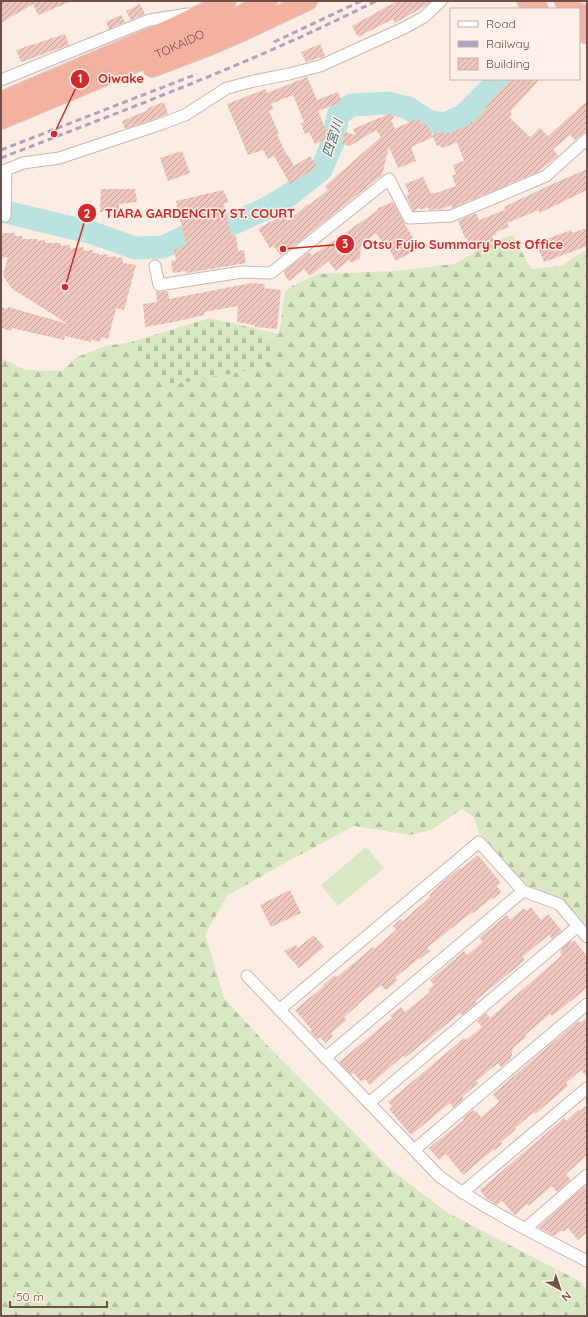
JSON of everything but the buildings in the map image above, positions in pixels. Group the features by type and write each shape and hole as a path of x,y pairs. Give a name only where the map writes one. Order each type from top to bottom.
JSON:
{"highway":[{"name":"TOKAIDO","path":"1,101 79,69 226,1"},
{"name":"TOKAIDO","path":"1,120 80,88 162,52 268,1"},
{"path":"80,88 145,70 205,48 240,34 308,1"},
{"path":"526,1 536,8"},
{"path":"543,1 553,8"},
{"path":"563,1 573,8"},
{"path":"580,28 587,36"}],"street":[{"path":"5,211 3,171 23,163 59,158 161,124 185,115 227,88 320,66 404,28 424,17 441,1"},
{"path":"517,1 534,8"},
{"path":"1,80 149,20 205,12"},
{"path":"155,266 160,285 242,272 271,273 389,179 409,218 451,216 546,176 587,139"},
{"path":"279,1010 479,842 523,891 559,904 587,936"},
{"path":"325,1058 523,891"},
{"path":"369,1103 578,926"},
{"path":"247,976 440,1177 462,1193 495,1213 587,1261"},
{"path":"414,1150 587,1004"},
{"path":"462,1193 587,1088"},
{"path":"525,1229 587,1175"}],"green space":[{"path":"513,235 531,269 561,266 587,249 587,930 523,886 479,833 474,817 462,809 431,830 410,835 354,826 228,895 205,934 224,998 268,1046 390,1169 448,1213 581,1282 587,1290 587,1316 1,1316 1,358 26,370 62,371 77,357 105,346 131,342 164,386 276,350 257,329 279,334 285,292 292,286 318,274 396,271 454,264 495,241"},
{"path":"210,318 257,329 276,350 270,366 164,386 131,342"},
{"path":"366,847 384,868 338,906 321,885"}],"waterway":[{"name":"四宮川","path":"1,211 93,233 135,248 163,247 186,236 223,228 265,209 288,196 321,170 333,142 338,115 351,105 389,103 408,108 428,121 444,124 463,116 499,80"}],"railway":[{"path":"274,42 361,1"},
{"path":"1,158 237,65 376,1"},
{"path":"1,150 197,74"}],"place":[{"name":"Oiwake","path":"54,134"},
{"name":"Otsu Fujio Summary Post Office","path":"283,249"},
{"name":"TIARA GARDENCITY ST. COURT","path":"65,287"}]}
